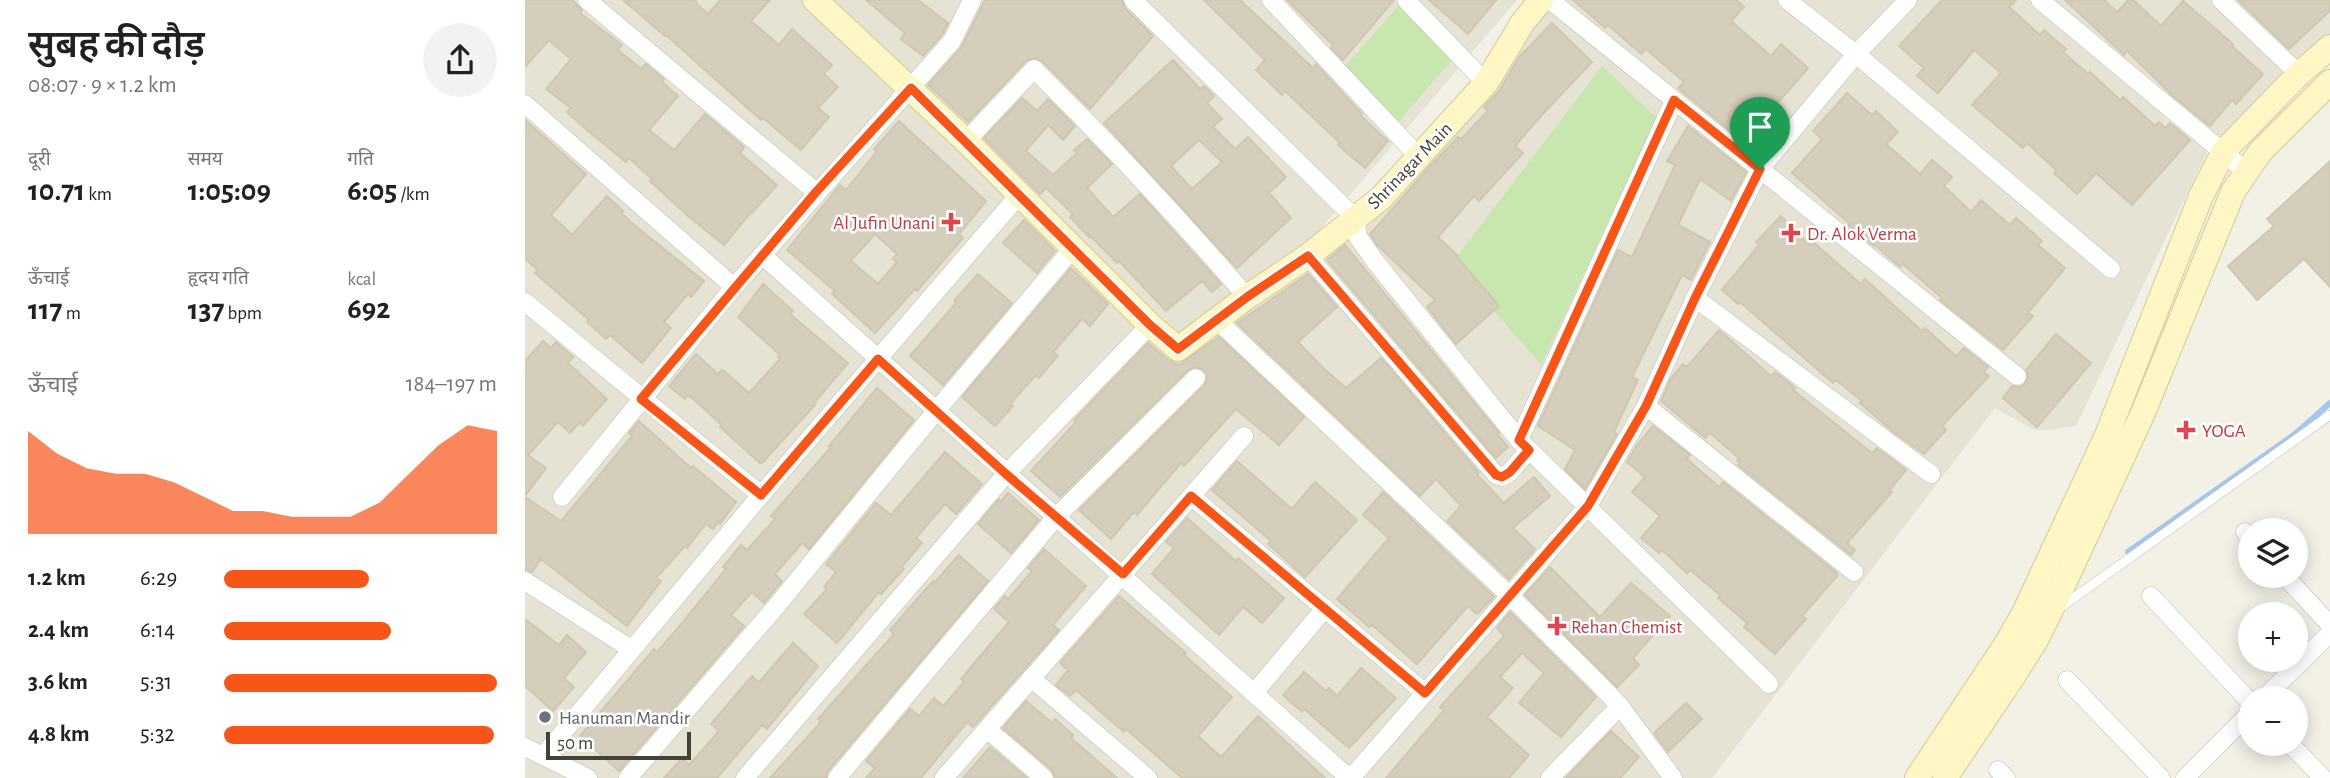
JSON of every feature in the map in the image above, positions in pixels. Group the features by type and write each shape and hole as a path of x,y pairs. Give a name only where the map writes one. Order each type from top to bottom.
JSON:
{"main road":[{"name":"Shrinagar Main","path":"815,0 911,88 1150,325 1178,349 1247,297 1308,256 1381,198 1486,83 1523,22 1541,0"},
{"path":"1945,778 2025,635 2201,196 2224,151 2299,74 2330,47"},
{"path":"1917,778 2025,635 2048,616 2143,413 2233,192 2260,152 2330,82"}],"street":[{"path":"587,0 816,192"},
{"path":"562,497 734,287 952,41 972,0"},
{"path":"1133,0 1355,218 1358,237 1374,260 1524,445 1769,684"},
{"path":"1271,0 1419,157"},
{"path":"1406,0 1486,83"},
{"path":"1550,0 2017,376"},
{"path":"1787,0 1856,54 2111,269"},
{"path":"762,255 1350,778 1588,506 1646,406 1695,298 1760,169 1856,54 1908,0"},
{"path":"2040,0 2247,172"},
{"path":"2221,0 2299,74"},
{"path":"965,141 1034,69 1112,147 1247,297"},
{"path":"1308,256 1496,475 1502,477 1510,472 1524,445 1674,100"},
{"path":"525,104 734,287"},
{"path":"544,755 761,495 1019,195"},
{"path":"628,778 825,548 1073,248"},
{"path":"1695,298 1931,474"},
{"path":"525,302 761,495"},
{"path":"1217,320 1510,596 1620,706 1673,778"},
{"path":"745,778 1006,474 1150,325"},
{"path":"837,778 1056,517 1196,379"},
{"path":"1646,406 1854,572"},
{"path":"944,778 1244,436"},
{"path":"1191,496 1425,693"},
{"path":"525,581 631,649"},
{"path":"2296,588 2330,625"},
{"path":"2151,596 2238,689"},
{"path":"1254,693 1325,608"},
{"path":"2276,686 2330,633"},
{"path":"1031,678 1148,778"},
{"path":"2067,680 2161,778"},
{"path":"1550,778 1620,706"},
{"path":"2185,778 2238,725"},
{"path":"987,729 1044,778"},
{"path":"525,747 588,778"},
{"path":"2302,756 2323,778"}],"lane":[{"path":"2048,616 2330,415"}],"shaded area":[{"path":"525,0 1517,0 1296,258 1382,188 1540,0 2330,0 2330,36 2208,150 2076,426 2034,430 1995,408 1712,778 525,778"}],"green space":[{"path":"1400,4 1457,54 1399,121 1342,70"},
{"path":"1602,66 1657,118 1541,365 1452,263"}],"building":[{"path":"525,0 572,0 582,10 580,13 622,45 618,50 641,69 646,64 664,79 662,82 678,96 649,130 674,150 705,114 744,147 740,153 777,185 724,245 688,216 629,158 626,162 587,130 567,112 571,108 546,89 571,59 549,40 525,67"},
{"path":"623,0 696,0 708,14 720,0 770,0 751,21 779,45 792,29 832,65 824,74 838,87 818,108 829,117 801,150 763,118 761,120"},
{"path":"866,0 918,0 948,23 942,35 923,56 901,39 905,33"},
{"path":"985,0 1122,0 1125,8 1153,36 1090,109 1042,61 1032,58 1026,61 968,122 928,85 961,48"},
{"path":"1204,0 1240,0 1313,68 1316,64 1361,116 1388,141 1365,168 1338,145 1340,143 1285,91 1282,95 1256,70 1265,60"},
{"path":"1287,0 1394,0 1343,60 1331,48 1333,45"},
{"path":"1429,0 1496,0 1468,34"},
{"path":"1573,0 1736,0 1744,7 1731,21 1771,56 1781,44 1808,68 1744,142 1678,88 1684,82 1646,49 1641,54 1608,25 1605,28"},
{"path":"1942,0 2016,0 2009,7 2040,35 2044,30 2066,49 2063,52 2120,100 2123,97 2155,126 2159,122 2165,128 2170,123 2190,140 2132,205 2096,173 2077,194 2027,143 2023,148 1972,105 2001,73 1974,50 1938,93 1917,76 1924,68 1899,46"},
{"path":"2065,0 2104,0 2117,12 2128,0 2133,0 2161,26 2183,1 2263,74 2236,104 2232,100 2210,126 2174,97 2127,51 2124,55"},
{"path":"2238,0 2330,0 2330,11 2289,49"},
{"path":"1552,23 1592,62 1515,146 1523,153 1479,201 1474,196 1438,237 1458,256 1499,306 1456,344 1427,307 1435,300 1377,245 1370,234 1431,165 1488,111 1484,107 1499,91 1519,57"},
{"path":"1173,60 1200,89 1204,86 1214,96 1207,103 1222,119 1213,127 1235,149 1248,137 1286,177 1269,193 1291,218 1237,268 1104,123","holes":["1199,140 1222,162 1192,189 1171,166"]},
{"path":"1847,93 1872,115 1876,111 1898,132 1886,144 1920,174 1932,160 1952,177 1944,186 1971,212 1981,200 2010,225 2016,218 2042,241 2038,245 2065,268 2028,313 2033,316 2003,350 1940,300 1942,298 1903,264 1900,267 1848,225 1850,224 1792,173 1822,139 1813,131"},
{"path":"1022,98 1037,111 1048,99 1075,126 1063,140 1048,125 1026,151 1053,175 1077,153 1074,150 1087,139 1112,164 1087,188 1113,217 1140,194 1221,284 1212,292 1202,281 1166,311 1119,261 1117,263 1089,237 1070,217 1073,214 1046,188 1040,194 984,138"},
{"path":"525,120 586,174 551,215 572,235 607,196 634,225 704,281 691,297 688,294 664,322 671,328 642,363 610,335 606,339 587,322 589,320 535,273 538,270 525,259"},
{"path":"899,121 986,201 959,234 963,238 917,291 915,289 875,333 832,294 835,291 787,250 840,185 846,190 877,151 874,149","holes":["875,234 897,254 893,259 897,262 878,284 851,261"]},
{"path":"1688,126 1746,172 1731,201 1700,179 1678,225 1710,242 1691,280 1682,275 1632,377 1638,380 1614,432 1617,434 1585,489 1565,469 1575,450 1538,426 1618,250 1632,257 1675,165 1667,161"},
{"path":"2330,161 2330,287 2304,259 2257,300 2228,266 2274,226 2267,219"},
{"path":"1781,216 1811,246 1814,243 1861,284 1865,279 1922,331 1925,328 1956,356 1964,348 1988,367 1984,372 1989,376 1942,426 1946,430 1924,454 1892,431 1860,403 1862,401 1836,380 1833,383 1740,302 1738,304 1722,290 1759,245 1756,242"},
{"path":"1024,220 1055,251 1037,273 1003,243"},
{"path":"1345,245 1499,433 1497,434 1508,447 1496,458 1327,260"},
{"path":"1071,268 1108,304 1090,326 1082,319 1053,352 1058,356 1039,378 1036,375 995,426 962,397"},
{"path":"978,274 1012,303 943,385 910,356"},
{"path":"1308,274 1337,307 1298,342 1322,367 1346,388 1381,358 1479,473 1477,475 1504,503 1534,477 1550,496 1513,528 1535,549 1509,579 1447,521 1461,506 1436,479 1420,496 1237,323"},
{"path":"763,284 793,311 790,314 848,363 815,405 760,463 692,398 688,395 685,399 669,386 696,354 718,374 724,371 749,393 780,359 780,355 738,317"},
{"path":"1719,330 1771,376 1775,372 1786,380 1795,388 1793,390 1872,453 1877,448 1906,470 1889,491 1892,492 1847,543 1855,550 1851,555 1738,465 1739,458 1710,433 1705,438 1661,401 1671,378 1683,364 1687,367"},
{"path":"2056,334 2091,363 2037,427 2003,398 2012,386 2020,387 2025,384 2028,377 2026,370"},
{"path":"1219,337 1304,417 1279,445 1236,409 1184,466 1181,463 1137,515 1134,512 1111,539 1079,510 1204,386 1207,374 1194,367 1060,497 1031,471 1076,422 1074,420 1148,343 1168,360 1179,365"},
{"path":"543,341 551,348 556,342 573,357 568,363 607,399 583,426 579,423 570,433 558,422 528,455 546,468 525,496 525,361"},
{"path":"877,388 914,420 809,549 802,543 775,574 782,581 764,603 752,592 731,615 744,626 619,771 580,736 654,649 657,652 682,623 726,569 723,567 741,545 747,550 775,519 771,516 831,447 829,446"},
{"path":"639,421 691,468 693,466 736,502 720,524 718,522 713,529 706,524 687,548 685,546 656,578 661,581 627,626 541,559 532,572 525,570 525,497 561,521 632,436 629,433"},
{"path":"1653,426 1690,455 1687,459 1719,487 1723,482 1837,573 1802,616 1806,619 1775,654 1744,627 1747,623 1718,598 1720,595 1690,570 1687,573 1662,550 1659,553 1641,538 1660,516 1632,492 1645,477 1627,462"},
{"path":"945,452 982,484 956,514 945,504 916,538 922,543 901,567 904,569 881,594 879,592 837,643 804,614 827,589 824,587 836,572 826,564 876,503 891,515"},
{"path":"1237,461 1292,509 1315,482 1357,520 1305,577 1268,544 1271,541 1212,490"},
{"path":"1383,492 1494,597 1477,614 1468,606 1417,664 1337,599 1389,538 1363,515"},
{"path":"1008,493 1039,520 1011,553 978,524 999,499 1001,501"},
{"path":"1187,518 1284,598 1262,623 1243,607 1219,635 1152,574 1174,548 1166,542"},
{"path":"1044,549 1086,586 1053,625 1059,630 973,727 967,722 921,778 866,778 875,768 866,761 910,709 919,716 934,698 943,706 964,682 961,679 1009,622 994,609 1005,596 1008,599 1032,571 1028,568"},
{"path":"959,555 988,581 828,771 826,778 770,778 821,722 818,719 894,634 890,630"},
{"path":"1550,567 1600,617 1631,583 1670,616 1633,658 1639,665 1617,687 1525,595"},
{"path":"1119,596 1186,653 1184,655 1232,697 1198,736 1221,757 1258,716 1325,778 1182,778 1076,690 1070,696 1056,685 1068,670 1060,663"},
{"path":"1510,612 1596,697 1561,737 1519,703 1544,673 1522,653 1500,677 1513,688 1487,717 1529,755 1509,778 1386,778 1444,710 1440,707 1504,636 1497,628"},
{"path":"525,619 559,645 567,635 586,652 564,678 574,687 553,711 525,686"},
{"path":"793,643 818,666 767,729 762,725 717,778 664,778 682,758 689,765 719,731 711,724 752,676 759,682"},
{"path":"1361,668 1396,698 1349,748 1304,709 1302,712 1283,695 1304,672 1326,691 1329,688 1337,696"},
{"path":"1026,701 1052,723 1055,719 1073,735 1071,738 1117,778 1055,778 1051,769 1003,728"},
{"path":"1686,703 1702,719 1668,752 1654,733"},
{"path":"1611,731 1639,757 1620,778 1566,778"},
{"path":"990,747 1027,778 963,778"}],"waterway":[{"path":"2128,552 2295,434 2330,403"}],"place":[{"name":"Al Jufin Unani","path":"951,222"},
{"name":"Dr. Alok Verma","path":"1791,233"},
{"name":"YOGA","path":"2186,430"},
{"name":"Rehan Chemist","path":"1557,626"},
{"name":"Hanuman Mandir","path":"545,717"}],"route":[{"path":"911,88 1150,325 1178,349 1247,297 1308,256 1496,475 1502,477 1510,472 1529,450 1519,440 1674,100 1760,169 1695,298 1646,406 1588,506 1425,693 1191,496 1123,574 878,359 761,495 641,399 816,192 911,88"}]}
